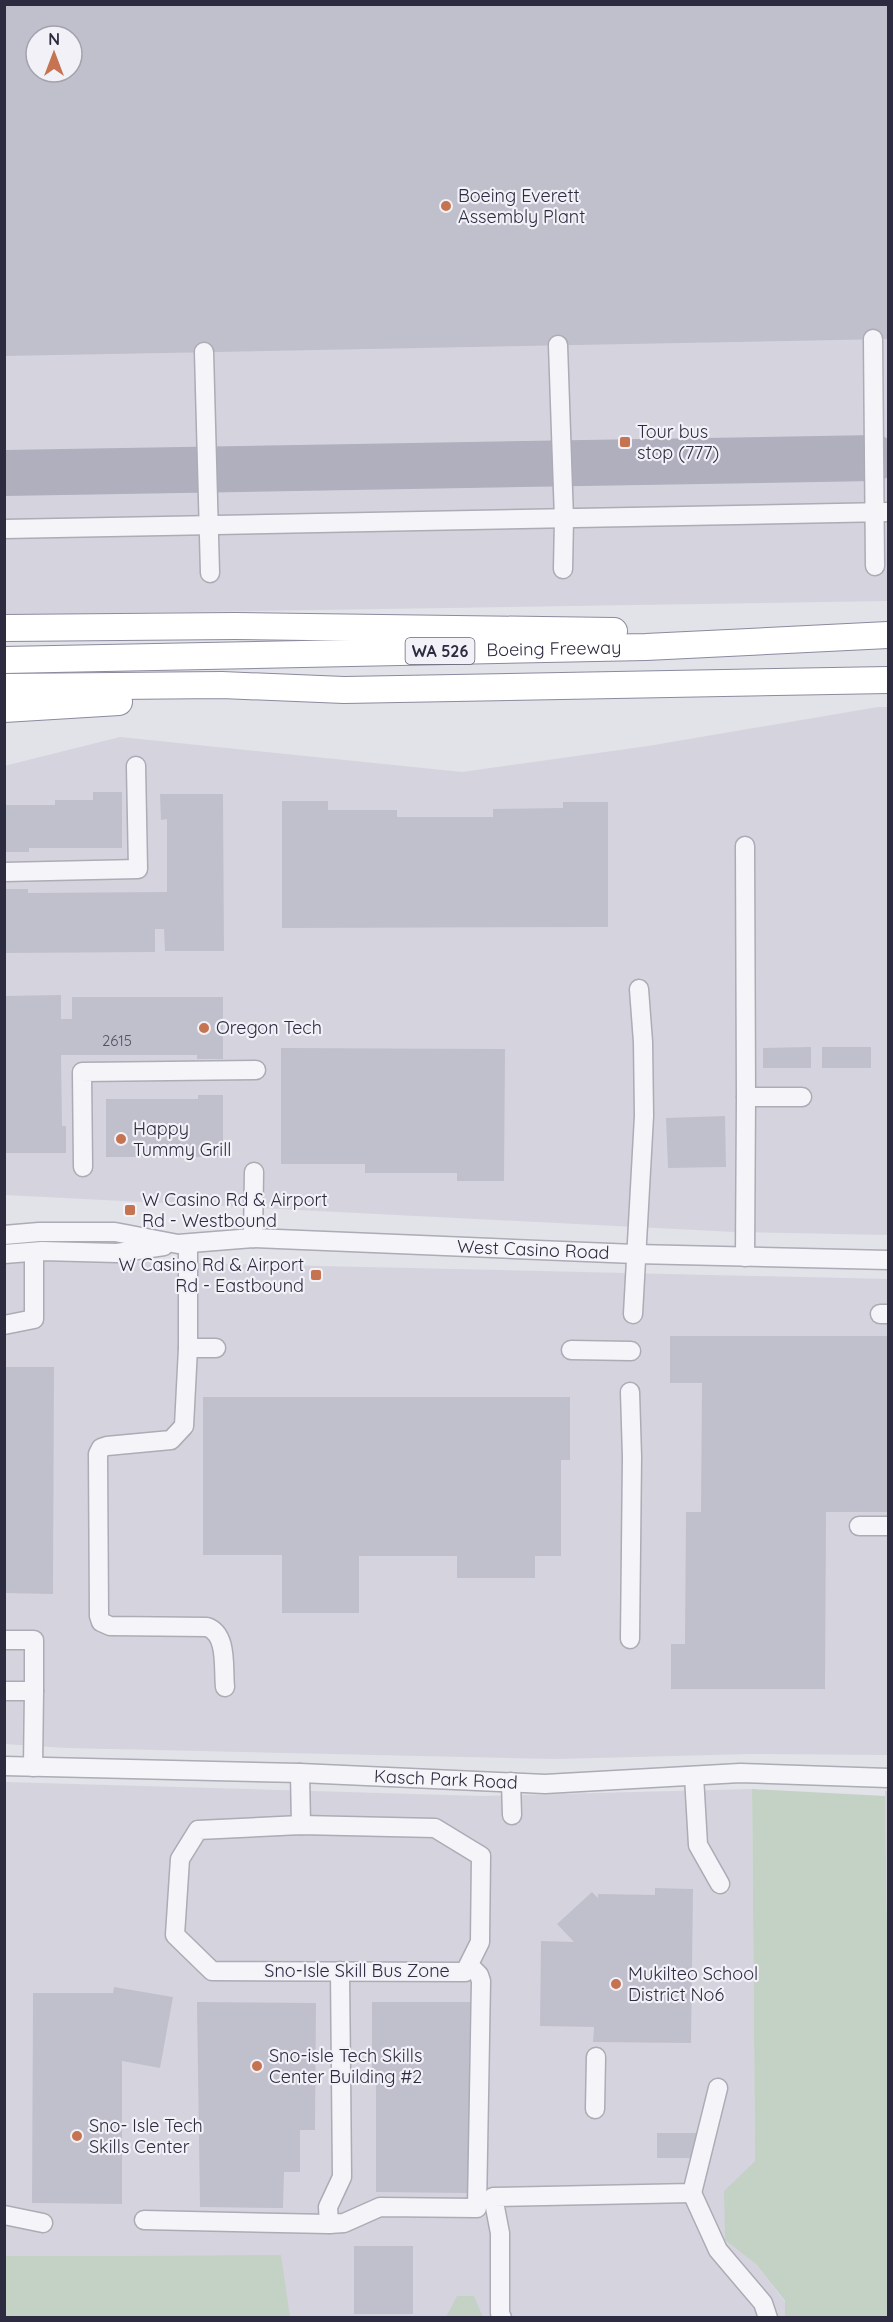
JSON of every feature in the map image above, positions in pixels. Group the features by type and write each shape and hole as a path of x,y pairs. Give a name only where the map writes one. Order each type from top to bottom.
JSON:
{"highway":[{"path":"4,628 235,626 882,635"},
{"name":"Boeing Freeway","path":"4,660 646,647 882,635"},
{"name":"Boeing Freeway","path":"4,687 222,685 344,690 888,680"},
{"path":"4,709 344,690"}],"street":[{"path":"873,339 882,458 882,513 875,566"},
{"path":"558,345 564,519 563,569"},
{"path":"204,352 210,573"},
{"path":"4,529 882,513"},
{"path":"4,872 138,869 136,766"},
{"path":"745,846 745,1257"},
{"path":"633,1314 644,1116 643,1042 639,989"},
{"path":"83,1167 82,1072 256,1070"},
{"path":"746,1097 802,1097"},
{"path":"253,1238 254,1172"},
{"name":"West Casino Road","path":"4,1235 39,1232 115,1232 183,1244"},
{"name":"West Casino Road","path":"4,1254 117,1253 253,1238 635,1254 888,1260"},
{"path":"183,1244 188,1348 184,1426 171,1440 107,1446 101,1448 98,1454 99,1616 101,1622 110,1626 214,1629 221,1638 225,1687"},
{"path":"4,1325 34,1319 34,1252"},
{"path":"188,1348 216,1347"},
{"path":"571,1350 631,1351"},
{"path":"630,1392 632,1457 630,1639"},
{"path":"859,1526 888,1526"},
{"path":"4,1640 34,1640 33,1767"},
{"path":"4,1691 34,1691"},
{"name":"Kasch Park Road","path":"4,1766 300,1773 545,1784 740,1773 888,1778"},
{"path":"300,1773 301,1825"},
{"path":"694,1776 698,1845 720,1884"},
{"path":"511,1782 512,1815"},
{"name":"Sno-Isle Skill Bus Zone","path":"301,1825 435,1828 482,1856 480,1942 465,1972 212,1971 175,1935 180,1859 198,1830 301,1825"},
{"path":"144,2220 329,2224 344,2223 380,2207 477,2208 480,1981 479,1975 469,1965"},
{"path":"329,2224 328,2207 342,2177 340,1971"},
{"path":"595,2109 596,2057"},
{"path":"718,2088 692,2193 718,2250 763,2303 768,2318"},
{"path":"502,2318 500,2313 500,2233 493,2197 692,2193"},
{"path":"4,2215 43,2223"}],"shaded area":[{"path":"4,5 888,5 888,601 5,615"},
{"path":"888,707 888,1235 734,1232 5,1195 4,766 120,737 462,772 648,746"},
{"path":"62,1260 888,1279 888,1755 750,1754 557,1759 66,1748 5,1744 4,1262"},
{"path":"5,1782 482,1796 752,1789 756,2264 785,2302 785,2317 282,2317 281,2255 5,2256"},
{"path":"885,1791 888,1791 888,1992 885,1796"}],"green space":[{"path":"752,1789 885,1796 888,1992 888,2317 785,2317 785,2301 756,2264 725,2240 724,2191 755,2161"},
{"path":"281,2255 290,2317 5,2317 5,2256"},
{"path":"457,2296 474,2296 483,2317 446,2317"}],"building":[{"name":"Boeing Everett Assembly Plant","path":"4,4 888,4 888,339 4,356"},
{"path":"93,792 122,792 122,848 29,848 29,852 4,852 4,805 55,805 55,800 93,800"},
{"path":"160,794 223,794 224,951 165,951 164,929 155,929 155,952 4,953 4,889 28,889 28,893 167,892 167,819 161,820"},
{"path":"282,801 328,801 328,810 397,810 397,817 493,817 493,809 563,808 563,802 608,802 608,927 282,928"},
{"path":"61,995 61,1019 72,1019 72,997 223,997 223,1059 197,1059 197,1055 61,1055 62,1126 66,1126 66,1153 4,1153 4,996"},
{"path":"811,1047 811,1068 763,1068 763,1048"},
{"path":"822,1047 871,1047 871,1068 822,1068"},
{"path":"281,1048 505,1049 504,1181 457,1181 457,1173 365,1173 365,1164 281,1164"},
{"path":"198,1095 223,1095 223,1157 106,1157 106,1099 198,1099"},
{"path":"725,1116 726,1167 668,1168 666,1118"},
{"path":"670,1336 887,1336 887,1512 826,1512 825,1689 671,1689 671,1644 685,1644 686,1512 701,1512 702,1383 670,1383"},
{"path":"4,1367 54,1367 53,1594 4,1593"},
{"path":"203,1397 570,1397 570,1460 561,1460 561,1556 535,1556 535,1578 457,1578 457,1556 359,1556 359,1613 282,1613 282,1555 203,1555"},
{"name":"Mukilteo School District No6","path":"655,1888 693,1889 691,2043 593,2042 594,2027 540,2026 541,1941 574,1942 557,1924 592,1892 598,1898 598,1894 655,1895"},
{"name":"Sno- Isle Tech Skills Center","path":"114,1987 173,1997 160,2068 122,2061 122,2204 32,2203 33,1993 113,1993"},
{"name":"Sno-isle Tech Skills Center Building #2","path":"197,2002 316,2003 315,2130 300,2130 300,2172 284,2172 283,2208 200,2207"},
{"path":"372,2002 470,2002 469,2193 376,2192 376,2069 372,2069"},
{"path":"657,2133 697,2133 697,2158 657,2158"},
{"path":"354,2246 413,2246 413,2314 354,2314"}],"taxiway":[{"path":"4,473 875,458"}],"place":[{"name":"Boeing Everett Assembly Plant","path":"446,206"},
{"name":"Tour bus stop (777)","path":"625,442"},
{"name":"Oregon Tech","path":"204,1028"},
{"name":"Happy Tummy Grill","path":"121,1139"},
{"name":"W Casino Rd & Airport Rd - Westbound","path":"130,1210"},
{"name":"W Casino Rd & Airport Rd - Eastbound","path":"316,1275"},
{"name":"Mukilteo School District No6","path":"616,1984"},
{"name":"Sno-isle Tech Skills Center Building #2","path":"257,2066"},
{"name":"Sno- Isle Tech Skills Center","path":"77,2136"}]}
